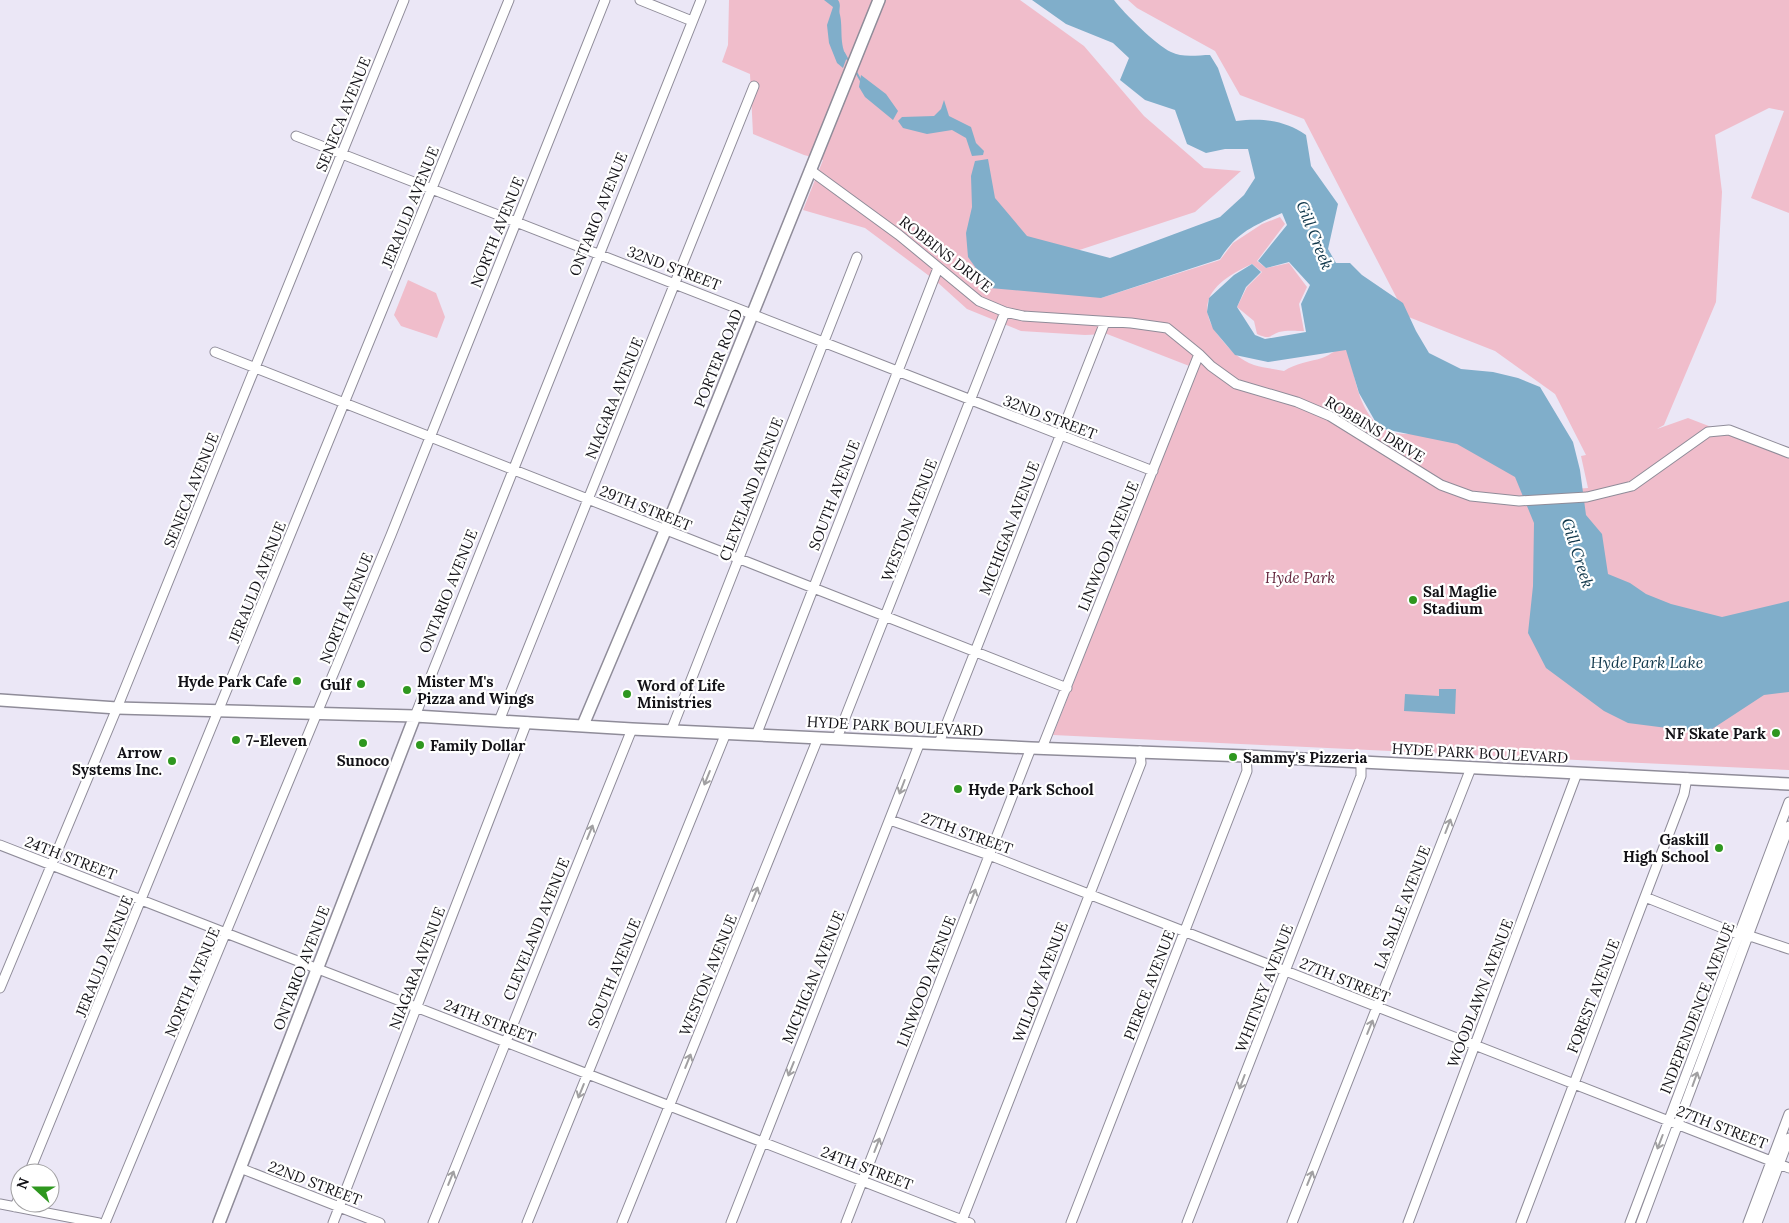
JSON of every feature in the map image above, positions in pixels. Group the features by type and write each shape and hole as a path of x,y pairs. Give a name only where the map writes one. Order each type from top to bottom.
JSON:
{"main road":[{"name":"PORTER ROAD","path":"583,725 665,531 879,0"},
{"name":"HYDE PARK BOULEVARD","path":"0,700 117,708 414,716 671,731 757,733 818,738 1246,756 1789,784"},
{"name":"ONTARIO AVENUE","path":"219,1223 414,716"}],"street":[{"name":"SENECA AVENUE","path":"0,988 117,708 404,0"},
{"name":"JERAULD AVENUE","path":"33,1163 509,0"},
{"name":"NORTH AVENUE","path":"105,1223 318,712 606,0"},
{"path":"640,0 692,21"},
{"name":"ONTARIO AVENUE","path":"414,716 701,0"},
{"name":"NIAGARA AVENUE","path":"498,721 754,86"},
{"name":"32ND STREET","path":"296,136 1153,471"},
{"name":"ROBBINS DRIVE","path":"810,170 899,235 979,301 1005,312 1022,316 1131,323 1167,328 1211,366 1236,384 1297,402 1330,416 1441,485 1471,496 1521,500 1585,497 1632,486 1708,432 1729,430 1789,453"},
{"name":"CLEVELAND AVENUE","path":"671,731 857,257"},
{"name":"SOUTH AVENUE","path":"757,733 938,268"},
{"name":"WESTON AVENUE","path":"837,738 1005,312"},
{"name":"MICHIGAN AVENUE","path":"938,742 1105,322"},
{"name":"29TH STREET","path":"215,352 254,369 1067,688"},
{"name":"LINWOOD AVENUE","path":"846,1223 989,855 1036,748 1067,688 1199,354"},
{"name":"NIAGARA AVENUE","path":"333,1223 528,722"},
{"name":"CLEVELAND AVENUE","path":"432,1223 632,729"},
{"name":"SOUTH AVENUE","path":"528,1223 726,733"},
{"name":"WESTON AVENUE","path":"622,1223 818,738"},
{"name":"MICHIGAN AVENUE","path":"731,1223 920,742"},
{"name":"WILLOW AVENUE","path":"964,1222 1141,763 1140,751"},
{"name":"PIERCE AVENUE","path":"1071,1223 1247,771 1246,756"},
{"name":"WHITNEY AVENUE","path":"1186,1223 1361,776 1361,762"},
{"name":"LA SALLE AVENUE","path":"1292,1223 1471,768"},
{"name":"WOODLAWN AVENUE","path":"1408,1223 1577,773"},
{"name":"FOREST AVENUE","path":"1521,1223 1684,794 1687,778"},
{"name":"INDEPENDENCE AVENUE","path":"1641,1223 1678,1124 1789,802"},
{"name":"27TH STREET","path":"890,820 989,855 1789,1168"},
{"name":"INDEPENDENCE AVENUE","path":"1630,1223 1668,1120 1789,826"},
{"name":"24TH STREET","path":"0,845 964,1222"},
{"path":"1645,897 1744,936 1789,949"},
{"path":"1756,1223 1789,1114"},
{"path":"1748,1223 1775,1162 1789,1138"},
{"name":"22ND STREET","path":"240,1168 380,1223"},
{"path":"46,1213 99,1223"}],"green space":[{"name":"Hyde Park","path":"729,0 1020,0 1084,46 1144,116 1204,168 1241,171 1195,212 1055,258 1101,298 1220,260 1233,243 1262,224 1280,217 1285,224 1257,261 1266,268 1289,263 1307,287 1299,304 1304,331 1282,331 1269,337 1257,334 1254,321 1237,307 1247,287 1262,272 1252,264 1239,270 1218,285 1208,303 1208,314 1212,326 1229,348 1249,363 1284,371 1298,364 1322,358 1347,348 1365,409 1378,425 1385,430 1401,434 1437,433 1451,436 1512,471 1529,492 1588,488 1581,456 1586,455 1555,394 1495,351 1406,316 1304,119 1240,95 1215,51 1137,8 1128,0 1789,0 1789,213 1751,198 1784,111 1769,108 1715,135 1722,192 1716,302 1664,425 1657,429 1688,418 1789,457 1789,770 1053,735 1197,369 1107,334 1085,335 1021,331 967,309 936,281 865,228 803,210 823,160 804,155 753,134 750,74 722,62 728,45"},
{"path":"408,280 436,293 445,317 437,338 401,326 394,315"}],"water":[{"path":"824,0 838,0 840,4 842,42 847,57 843,68 837,63 829,43 827,25 833,7"},
{"name":"Hyde Park Lake","path":"1032,0 1114,0 1157,43 1171,52 1185,56 1210,55 1218,68 1236,121 1273,121 1290,126 1306,135 1311,166 1338,204 1328,249 1336,263 1350,263 1362,275 1403,303 1429,353 1461,369 1493,372 1518,378 1540,387 1573,442 1580,470 1586,515 1602,534 1608,574 1630,583 1646,594 1671,604 1722,617 1789,601 1789,692 1764,695 1706,733 1628,723 1604,711 1546,668 1528,633 1533,586 1534,523 1515,477 1457,444 1379,428 1359,393 1346,350 1268,362 1235,355 1213,329 1207,312 1209,298 1234,275 1252,264 1261,272 1246,287 1237,307 1255,335 1265,339 1306,332 1301,304 1310,285 1289,262 1266,268 1258,261 1287,225 1282,213 1239,236 1220,259 1101,298 990,288 968,257 966,233 972,207 971,176 975,161 988,159 995,198 1027,236 1110,258 1220,217 1244,195 1255,178 1248,149 1225,149 1206,153 1187,144 1175,110 1145,100 1120,80 1129,58 1113,43 1066,24"},
{"path":"861,75 886,94 898,111 893,120 865,97 859,87"},
{"path":"944,100 949,116 971,127 976,143 984,151 983,155 972,156 966,138 952,130 927,134 903,128 898,121 902,117 934,116 941,109"},
{"path":"1439,689 1456,689 1455,714 1404,711 1405,694 1439,696"}],"waterway":[{"name":"Gill Creek","path":"844,53 849,62"},
{"name":"Gill Creek","path":"856,72 861,81"}],"place":[{"name":"Sal Maglie Stadium","path":"1413,600"},
{"name":"Hyde Park Cafe","path":"297,681"},
{"name":"Gulf","path":"361,684"},
{"name":"Mister M's Pizza and Wings","path":"407,690"},
{"name":"Word of Life Ministries","path":"627,694"},
{"name":"NF Skate Park","path":"1776,733"},
{"name":"7-Eleven","path":"236,740"},
{"name":"Sunoco","path":"363,743"},
{"name":"Family Dollar","path":"420,745"},
{"name":"Sammy's Pizzeria","path":"1233,757"},
{"name":"Arrow Systems Inc.","path":"172,761"},
{"name":"Hyde Park School","path":"958,789"},
{"name":"Gaskill High School","path":"1719,848"}]}
